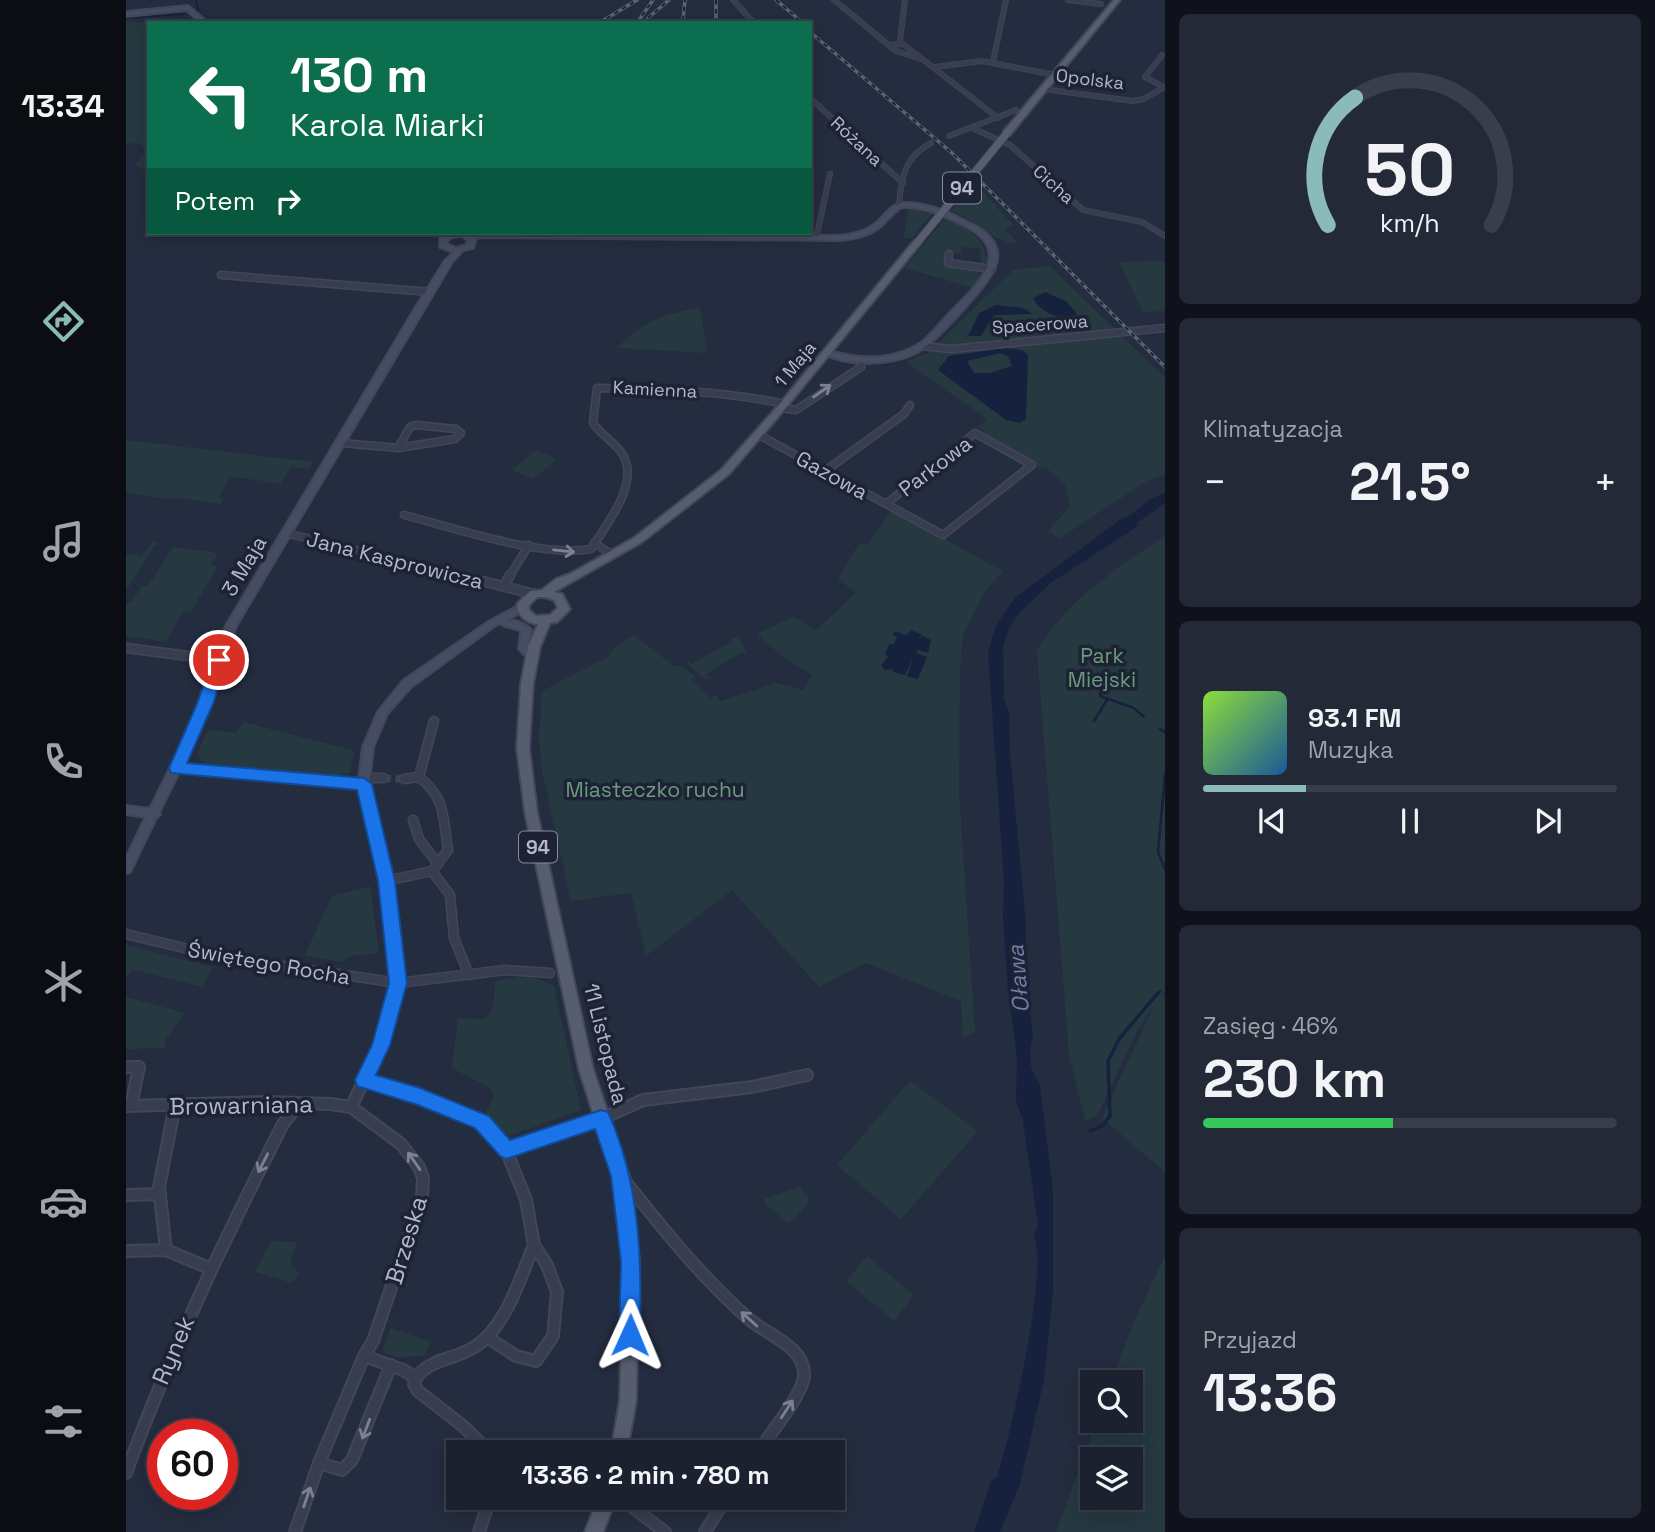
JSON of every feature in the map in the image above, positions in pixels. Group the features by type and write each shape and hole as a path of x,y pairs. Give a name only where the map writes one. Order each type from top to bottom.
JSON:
{"main road":[{"name":"Opolska","path":"1007,133 1117,0"},
{"name":"1 Maja","path":"558,597 562,588 574,577 656,528 725,472 759,435 1007,133"},
{"name":"1 Maja","path":"531,605 565,579 574,577"},
{"path":"545,621 531,605 558,597"},
{"name":"94","path":"545,621 562,613 564,604 558,597"},
{"name":"11 Listopada","path":"531,605 533,652 522,725 529,802 578,1032 601,1119 621,1176 631,1262 628,1400 621,1440"},
{"name":"11 Listopada","path":"533,652 545,621"},
{"path":"594,1532 602,1510"}],"street":[{"path":"188,0 188,8"},
{"path":"733,0 752,21"},
{"path":"834,0 890,46 901,53 923,59"},
{"path":"905,0 900,40 903,44 998,118"},
{"path":"993,62 1006,0"},
{"path":"1068,0 1101,4"},
{"path":"126,14 188,8 203,21"},
{"path":"890,46 903,44"},
{"name":"Opolska","path":"1043,89 1133,101 1144,99 1164,88 1145,77 1162,55"},
{"path":"935,68 962,62 993,62 1055,75"},
{"name":"Różana","path":"812,100 903,183"},
{"path":"949,136 1016,110"},
{"name":"Cicha","path":"972,128 1010,145 1083,211 1142,222 1165,236"},
{"path":"460,249 448,248 442,243 447,235 470,238 739,235 841,238 866,232 880,224 897,207 910,156 932,143"},
{"path":"889,170 906,169"},
{"path":"816,239 830,174"},
{"path":"897,207 909,205 934,211 973,228 992,248 992,269 948,263 949,254"},
{"name":"3 Maja","path":"126,869 155,814 205,704 228,631 449,261 460,249 470,246 470,238"},
{"path":"448,248 449,261"},
{"name":"Spacerowa","path":"827,353 862,361 893,358 922,346 986,282 992,269"},
{"path":"221,275 430,292"},
{"name":"Spacerowa","path":"922,346 941,349 1035,339 1122,336 1163,328"},
{"path":"783,406 791,411 798,408 861,367 862,361"},
{"name":"Kamienna","path":"594,543 625,486 627,466 621,453 593,423 597,388 687,390 748,396 783,406"},
{"path":"825,471 904,414 910,405"},
{"path":"342,443 397,450 456,439 461,433 456,429 415,425 410,428 397,450"},
{"name":"Parkowa","path":"886,504 975,433 1032,465 943,535"},
{"name":"Gazowa","path":"759,435 943,535"},
{"path":"404,515 529,545 581,553 591,549 594,543 613,555"},
{"name":"Jana Kasprowicza","path":"286,533 507,587 531,605"},
{"name":"Jana Kasprowicza","path":"507,587 529,545"},
{"name":"1 Maja","path":"398,983 386,881 364,781 366,758 375,726 397,693 427,667 480,634 505,623 531,605"},
{"name":"1 Maja","path":"480,634 493,622 531,605"},
{"path":"505,623 517,624 526,630 524,649 533,652"},
{"path":"126,648 219,660"},
{"path":"419,777 434,721"},
{"path":"177,768 364,781 383,778"},
{"path":"386,881 435,867 448,850 439,798 433,788 419,777 404,779"},
{"path":"126,810 155,814"},
{"path":"414,820 419,838 453,897 451,920 454,941 468,975 505,970 550,973"},
{"name":"Świętego Rocha","path":"126,933 217,956 398,983 468,975"},
{"path":"351,1107 381,1045 398,983"},
{"path":"126,1067 139,1067 129,1106"},
{"path":"506,1150 601,1119 643,1100 752,1087 807,1075"},
{"path":"365,1078 482,1122 506,1150 526,1200 534,1245 547,1265 557,1292 553,1336 536,1361 518,1356 487,1337"},
{"name":"Browarniana","path":"129,1106 267,1102 330,1104"},
{"name":"Brzeska","path":"330,1104 351,1107 401,1144 413,1158 423,1178 418,1216 373,1341 363,1356"},
{"path":"166,1250 160,1194 175,1105"},
{"name":"Rynek","path":"126,1473 148,1409 211,1269 283,1124 298,1105"},
{"path":"621,1176 651,1214 730,1300 802,1362 805,1373 803,1384 766,1440"},
{"path":"126,1195 160,1194"},
{"path":"478,1440 418,1391 414,1384 426,1365 472,1349 487,1337 512,1298 534,1245"},
{"path":"126,1251 166,1250 211,1269"},
{"path":"295,1532 319,1463 363,1356 391,1365 416,1378"},
{"path":"319,1463 342,1470 352,1460 391,1365"},
{"path":"479,1532 485,1510"},
{"path":"636,1510 665,1532"},
{"path":"705,1532 719,1510"}],"green space":[{"path":"126,22 147,23 147,171 135,166 146,153 141,144 126,143"},
{"path":"975,183 1013,225 1005,229 1018,244 1000,239 951,211"},
{"path":"908,210 932,214 912,238 904,238"},
{"path":"945,218 973,234 986,253 987,261 981,265 980,249 961,247 961,253 953,253 952,261 980,273 981,280 973,288 905,268"},
{"path":"1165,261 1165,311 1143,312 1119,262"},
{"path":"1050,266 1165,378 1165,475 1148,480 1059,539 1048,531 1070,506 1065,485 1045,467 1038,467 980,435 984,431 977,427 987,419 906,362 929,352 1013,270"},
{"path":"700,307 707,353 617,348 655,320"},
{"path":"126,440 313,462 309,469 291,467 280,484 230,476 219,498 223,500 221,504 172,497 170,499 126,493"},
{"path":"536,450 557,459 533,479 512,470"},
{"name":"Miasteczko ruchu","path":"892,510 1003,571 985,591 963,635 960,668 959,792 975,1032 963,1038 961,1001 866,963 819,987 732,890 646,956 631,893 571,901 542,771 539,739 542,691 608,657 614,648 634,635 674,666 680,666 695,676 691,680 711,698 716,695 721,701 777,683 803,690 812,675 783,657 757,634 794,616 815,631 856,593 838,579 859,543 867,545"},
{"name":"Park Miejski","path":"1165,536 1165,992 1160,996 1165,995 1165,1172 1102,1118 1154,1005 1137,1031 1097,1116 1085,1121 1069,1054 1037,650 1079,600 1111,573"},
{"path":"154,541 161,545 155,545 126,591 126,554 141,556"},
{"path":"173,547 218,553 211,565 218,566 190,613 183,612 165,642 126,636 126,604 133,600 142,586 148,586"},
{"path":"729,637 740,639 748,655 743,652 706,674 709,679 688,664 688,661 692,664 733,641"},
{"path":"243,722 352,750 354,752 350,772 338,776 204,763 197,753 208,730 236,733"},
{"path":"370,886 379,953 351,956 340,962 305,955 332,896"},
{"path":"126,945 213,967 202,987 132,969 126,978"},
{"path":"535,978 554,986 581,1110 509,1136 482,1119 494,1097 490,1088 452,1068 458,1018 486,1017 490,1014 494,1002 495,981"},
{"path":"126,997 185,1013 165,1040 165,1048 126,1049"},
{"path":"910,1081 978,1131 901,1219 837,1165"},
{"path":"799,1187 808,1196 809,1203 789,1224 765,1204 764,1199"},
{"path":"271,1241 297,1242 290,1263 299,1273 296,1279 289,1282 255,1272"},
{"path":"867,1256 914,1295 894,1321 846,1281"},
{"path":"1165,1256 1165,1532 1056,1532 1080,1467 1080,1510 1143,1510 1143,1447 1087,1447 1093,1433 1143,1433 1143,1370 1116,1370 1135,1319"},
{"path":"391,1328 431,1342 424,1356 397,1357 385,1353 383,1349"}],"water":[{"path":"1045,292 1066,301 1077,314 1065,317 1046,312 1033,298"},
{"path":"996,305 1023,308 1033,314 994,315 981,336 968,336 979,313"},
{"path":"1006,348 1022,350 1028,355 1026,419 1020,423 1006,420 938,370 949,356","holes":["1001,353 1008,356 1012,366 990,373 974,373 967,361"]},
{"name":"Oława","path":"1165,492 1165,503 1137,523 1138,526 1052,582 1022,610 1010,626 1003,646 1004,697 1009,714 1010,755 1026,924 1025,976 1033,1035 1030,1049 1031,1067 1040,1086 1053,1191 1053,1292 1044,1380 1020,1484 1000,1532 974,1532 991,1481 997,1477 1026,1355 1036,1283 1037,1255 1034,1237 1038,1225 1023,1121 1016,1100 1017,1058 1007,979 1003,919 1004,881 988,653 996,625 1015,598 1124,517"},
{"path":"911,630 922,635 920,638 923,636 931,640 928,653 918,650 916,653 927,657 918,679 907,676 913,658 905,675 893,672 893,669 885,670 881,665 888,657 885,654 889,644 894,644 897,637 893,635 895,631 906,635"}],"waterway":[{"path":"196,0 198,10"},
{"path":"126,18 184,14"},
{"path":"1077,671 1102,684 1100,696 1134,708 1144,717"},
{"path":"1094,721 1107,700"},
{"path":"1160,729 1165,732"},
{"path":"1165,775 1158,852 1165,869"},
{"path":"1157,995 1160,991"},
{"path":"1090,1131 1102,1126 1110,1116 1108,1061 1119,1039 1158,993"}],"tunnel":[{"path":"383,778 404,779"}],"railway":[{"path":"602,21 637,0"},
{"path":"638,21 653,0"},
{"path":"648,18 669,0"},
{"path":"683,20 685,0"},
{"path":"716,0 716,21"},
{"path":"776,0 801,21"},
{"path":"812,34 952,153 1165,367"}],"route":[{"path":"219,660 205,704 177,768 364,784 386,881 398,983 381,1045 364,1080 420,1097 482,1122 506,1150 601,1119 621,1176 631,1262 630,1335"}]}
